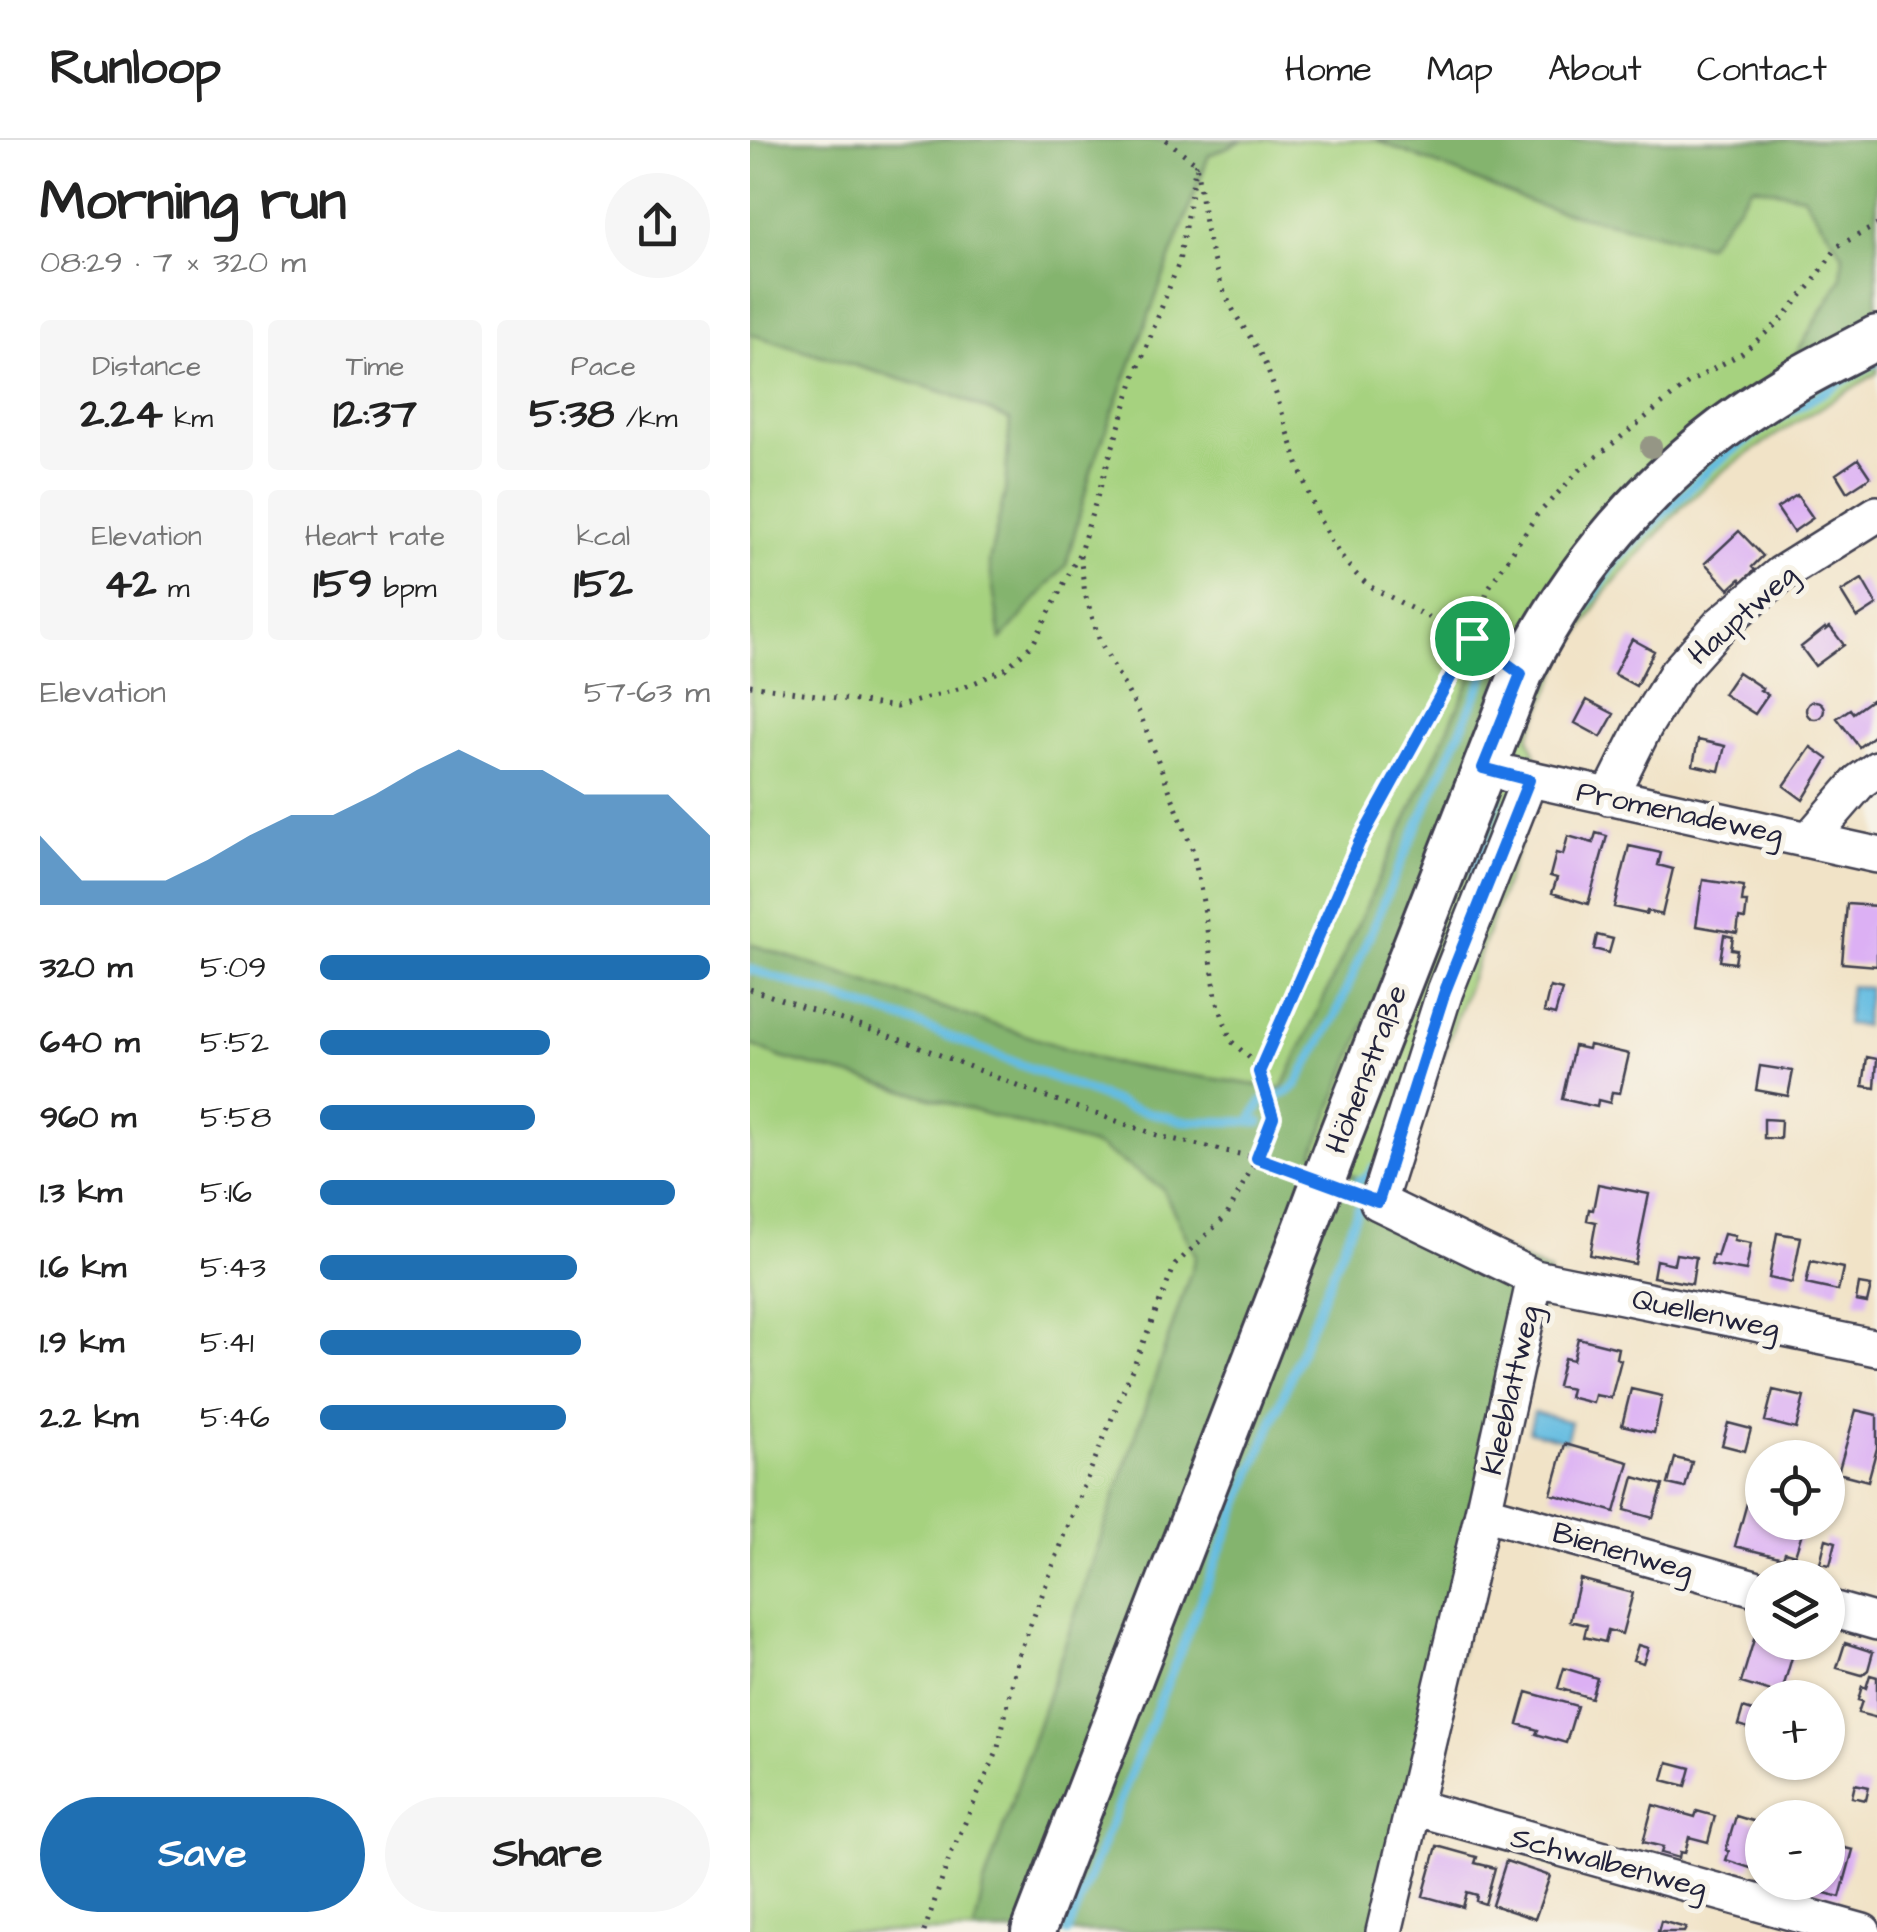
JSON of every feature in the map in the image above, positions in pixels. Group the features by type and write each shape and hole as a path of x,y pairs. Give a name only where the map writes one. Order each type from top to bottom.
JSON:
{"street":[{"name":"Höhenstraße","path":"1033,1932 1521,674 1576,581 1641,501 1754,406 1877,337"},
{"name":"Hauptweg","path":"1609,797 1645,725 1678,673 1721,624 1781,574 1877,514"},
{"name":"Promenadeweg","path":"1483,768 1877,856"},
{"path":"1809,840 1860,781 1877,768"},
{"name":"Kleeblattweg","path":"1384,1932 1535,1278 1378,1202 1445,991 1529,780"},
{"name":"Quellenweg","path":"1535,1278 1877,1348"},
{"name":"Bienenweg","path":"1483,1512 1745,1585"},
{"path":"1845,1613 1877,1622"},
{"name":"Schwalbenweg","path":"1414,1807 1863,1932"}],"path":[{"path":"1166,140 1196,163 1207,234 1219,278 1230,306 1266,366 1325,531 1345,561 1368,584 1472,638 1521,674"},
{"path":"750,686 896,707 1005,669 1034,644 1080,552 1133,382 1179,262 1196,163"},
{"path":"1259,1072 1359,843 1472,638 1488,589 1536,516 1580,470 1690,382 1742,353 1780,320 1838,246 1877,225"},
{"path":"924,1932 950,1856 997,1752 1024,1641 1175,1265 1227,1215 1273,1117 1254,1062 1231,1041 1216,996 1192,851 1140,714 1100,642 1085,594 1080,552"},
{"path":"750,989 910,1043 1038,1094 1164,1137 1257,1158 1296,1172"}],"green space":[{"path":"750,140 1243,140 1209,155 1092,468 1066,565 1001,640 989,562 1005,492 1010,420 950,394 750,334"},
{"path":"1243,140 1376,140 1539,206 1753,186 1803,196 1843,254 1841,279 1783,376 1877,350 1877,373 1723,471 1682,507 1604,594 1562,662 1529,737 1539,764 1530,815 1399,1178 1396,1201 1314,1152 1515,627 1490,638 1282,1089 1110,1063 750,944 750,334 950,394 1010,420 1005,492 989,562 1066,565 1092,468 1209,155"},
{"path":"1376,140 1877,140 1877,350 1782,377 1841,279 1843,254 1803,196 1753,186 1707,245 1539,206"},
{"path":"1515,626 1478,741 1314,1152 1396,1201 1550,1272 1394,1932 974,1932 984,1885 1196,1256 1162,1188 1099,1147 782,1058 750,1044 750,944 1110,1063 1282,1089 1490,638"},
{"path":"750,1044 782,1058 1099,1147 1162,1188 1196,1256 984,1885 974,1932 750,1932"}],"water":[{"path":"1850,986 1869,988 1864,1026 1846,1024"},
{"path":"1534,1412 1571,1422 1566,1441 1529,1431"}],"building":[{"path":"1858,459 1870,477 1847,492 1836,474"},
{"path":"1797,495 1813,518 1793,532 1777,508"},
{"path":"1739,531 1763,556 1752,567 1755,570 1729,589 1705,563"},
{"path":"1862,579 1877,605 1857,618 1841,592"},
{"path":"1830,627 1844,645 1815,666 1801,647"},
{"path":"1632,639 1654,651 1636,686 1614,674"},
{"path":"1738,672 1768,695 1755,714 1723,694"},
{"path":"1587,700 1614,714 1601,737 1575,723"},
{"path":"1871,700 1877,708 1877,733 1859,747 1837,718 1850,709 1853,713"},
{"path":"1815,701 1824,710 1815,719 1806,710"},
{"path":"1698,740 1725,746 1719,771 1693,765"},
{"path":"1811,747 1828,759 1803,800 1784,786"},
{"path":"1596,833 1607,836 1588,904 1552,893 1557,878 1550,876 1556,853 1563,855 1568,836 1593,843"},
{"path":"1629,846 1661,853 1658,865 1673,869 1662,915 1614,907"},
{"path":"1703,880 1744,886 1745,919 1739,918 1737,933 1696,926"},
{"path":"1847,904 1877,906 1877,966 1842,963"},
{"path":"1597,935 1613,939 1609,953 1594,949"},
{"path":"1724,935 1733,937 1735,963 1720,961"},
{"path":"1550,987 1562,990 1555,1015 1544,1012"},
{"path":"1589,1045 1629,1054 1620,1093 1612,1092 1610,1103 1598,1100 1597,1107 1562,1099 1574,1046 1588,1049"},
{"path":"1867,1057 1877,1059 1875,1088 1863,1086"},
{"path":"1760,1066 1793,1071 1788,1096 1756,1090"},
{"path":"1764,1119 1781,1120 1780,1139 1764,1138"},
{"path":"1598,1184 1649,1194 1635,1264 1590,1255 1596,1222 1587,1220"},
{"path":"1777,1233 1801,1237 1792,1283 1769,1278"},
{"path":"1724,1234 1751,1243 1746,1271 1711,1265"},
{"path":"1676,1254 1696,1257 1692,1284 1653,1277 1656,1260 1674,1264"},
{"path":"1811,1261 1843,1268 1838,1291 1806,1284"},
{"path":"1859,1284 1871,1286 1867,1303 1856,1301"},
{"path":"1578,1338 1618,1348 1616,1358 1621,1360 1611,1398 1595,1395 1593,1403 1569,1397 1571,1389 1557,1386 1564,1358 1573,1360"},
{"path":"1631,1389 1662,1396 1654,1433 1622,1425"},
{"path":"1773,1390 1804,1397 1796,1429 1765,1421"},
{"path":"1856,1410 1877,1415 1877,1448 1868,1481 1845,1475 1845,1448"},
{"path":"1728,1423 1751,1429 1745,1451 1722,1445"},
{"path":"1565,1444 1629,1462 1615,1512 1551,1494"},
{"path":"1675,1458 1692,1462 1685,1488 1668,1484"},
{"path":"1634,1477 1663,1485 1653,1518 1625,1510"},
{"path":"1745,1510 1745,1540 1800,1540 1795,1555 1785,1552 1783,1558 1735,1546"},
{"path":"1826,1540 1836,1542 1831,1560 1821,1560"},
{"path":"1580,1579 1633,1593 1622,1634 1608,1630 1605,1642 1584,1637 1587,1625 1570,1621"},
{"path":"1845,1643 1873,1652 1868,1670 1862,1675 1837,1668 1840,1660 1845,1660"},
{"path":"1638,1645 1648,1648 1643,1663 1633,1660"},
{"path":"1748,1660 1791,1660 1785,1680 1741,1683"},
{"path":"1564,1668 1597,1678 1591,1698 1558,1688"},
{"path":"1870,1675 1877,1677 1877,1718 1858,1713 1862,1686 1866,1688"},
{"path":"1527,1692 1577,1706 1566,1743 1518,1724"},
{"path":"1743,1708 1745,1709 1745,1727 1738,1725"},
{"path":"1668,1762 1691,1768 1686,1786 1663,1780"},
{"path":"1855,1784 1869,1787 1866,1800 1852,1797"},
{"path":"1653,1805 1695,1817 1697,1811 1715,1816 1708,1842 1689,1837 1685,1853 1680,1852 1679,1858 1661,1853 1663,1847 1643,1842"},
{"path":"1736,1816 1745,1819 1745,1866 1726,1860"},
{"path":"1437,1846 1477,1857 1475,1863 1495,1868 1485,1904 1476,1901 1477,1895 1467,1892 1463,1907 1423,1896"},
{"path":"1845,1848 1853,1850 1845,1879"},
{"path":"1506,1861 1550,1876 1535,1919 1492,1905"},
{"path":"1661,1921 1686,1928 1684,1932 1658,1932"}],"waterway":[{"path":"1559,656 1580,615 1617,561 1709,469 1766,426 1877,361"},
{"path":"1250,1121 1262,1102 1296,1085 1335,1017 1488,669"},
{"path":"1473,875 1499,797"},
{"path":"750,969 912,1022 1128,1107 1183,1121 1260,1122"},
{"path":"1358,1181 1373,1168"},
{"path":"1067,1932 1358,1209"}],"route":[{"path":"1472,638 1521,674 1483,768 1529,780 1445,991 1378,1202 1257,1158 1273,1117 1259,1072 1359,843 1472,638"}]}
